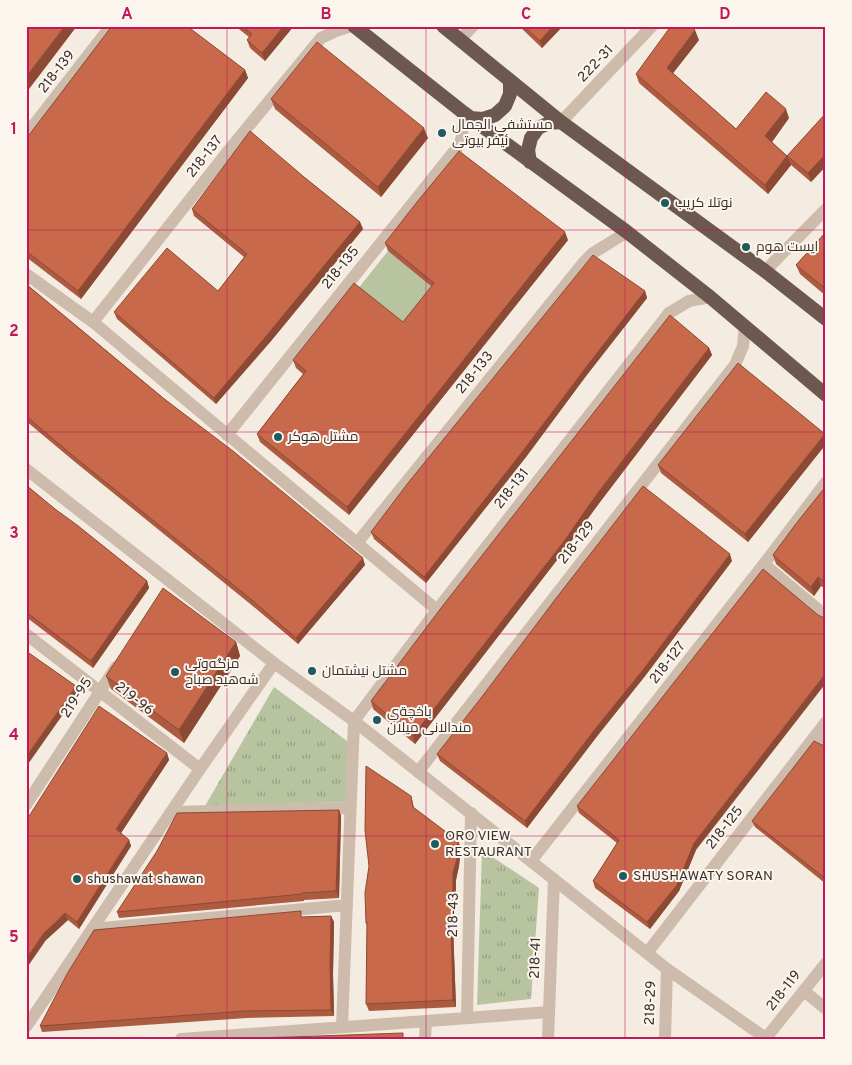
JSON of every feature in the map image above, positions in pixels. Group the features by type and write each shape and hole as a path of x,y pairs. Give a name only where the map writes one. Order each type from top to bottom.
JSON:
{"highway":[{"path":"352,26 467,116 627,232 710,297 826,395"},
{"path":"443,26 561,122 765,270 826,319"},
{"path":"467,116 483,119 495,115 505,106 510,94 510,81"},
{"path":"530,162 528,150 530,138 538,128 549,123 561,122"}],"street":[{"name":"218-139","path":"26,135 111,26"},
{"name":"218-137","path":"93,322 233,145 321,38 352,26"},
{"path":"460,40 473,26"},
{"name":"222-31","path":"561,122 652,26"},
{"name":"218-135","path":"227,435 460,144 467,116"},
{"path":"765,270 826,209"},
{"name":"218-133","path":"358,543 584,262 593,253 627,232"},
{"path":"26,274 93,322 437,610"},
{"name":"218-131","path":"354,721 437,610 669,313 689,301 710,297"},
{"name":"218-129","path":"418,772 735,365 742,346 744,326"},
{"path":"26,469 168,586 354,721 647,953 767,1039"},
{"name":"218-127","path":"531,861 826,482"},
{"path":"764,564 826,616"},
{"name":"219-96","path":"26,634 200,769"},
{"name":"219-95","path":"26,806 120,660"},
{"path":"26,1027 274,663"},
{"path":"342,1027 354,721"},
{"name":"218-125","path":"647,953 826,722"},
{"path":"815,736 826,744"},
{"path":"171,812 350,808"},
{"name":"218-43","path":"467,1018 471,813"},
{"name":"218-41","path":"548,1039 554,879"},
{"path":"92,928 347,905"},
{"name":"218-119","path":"767,1039 826,963"},
{"name":"218-29","path":"665,1039 668,968"},
{"path":"804,991 826,1009"},
{"path":"181,1039 549,1012"},
{"path":"425,1039 426,1021"}],"green space":[{"path":"388,251 437,291 406,330 357,290"},
{"path":"274,687 347,741 351,802 205,806"},
{"path":"482,850 539,888 531,999 477,1005"}],"building":[{"path":"26,26 65,26 26,77"},
{"path":"112,26 187,26 245,70 78,291 26,251 26,139"},
{"path":"242,26 284,26 262,53 247,40 252,34"},
{"path":"524,26 553,26 540,41"},
{"path":"671,26 690,26 695,30 667,68 736,129 766,92 786,109 765,136 787,156 765,185 636,74"},
{"path":"317,42 424,128 378,187 271,99"},
{"path":"826,113 826,154 808,173 787,156"},
{"path":"250,131 360,222 214,398 114,312 167,248 218,291 247,254 192,209"},
{"path":"459,151 565,232 347,507 257,434 306,371 293,360 354,283 403,322 434,283 385,243"},
{"path":"826,232 826,289 796,265"},
{"path":"593,255 645,291 424,577 371,532 408,483"},
{"path":"26,284 163,398 233,451 363,558 296,638 26,416"},
{"path":"670,315 709,348 597,494 565,540 413,736 371,701 441,608"},
{"path":"738,363 825,434 745,534 658,465"},
{"path":"26,485 147,581 91,661 26,612"},
{"path":"643,486 730,554 643,670 525,821 437,754"},
{"path":"826,486 826,583 818,577 811,587 773,555"},
{"path":"763,569 818,615 826,617 826,673 694,843 677,885 647,922 593,881 619,840 577,806"},
{"name":"مزگه‌وتی شه‌هید صباح","path":"163,588 236,642 179,730 106,676"},
{"path":"26,651 76,686 26,757"},
{"path":"99,706 167,753 116,829 129,840 77,922 65,913 44,933 26,959 26,821"},
{"path":"814,741 826,745 826,879 752,821"},
{"path":"366,766 411,796 413,807 458,841 457,859 453,873 453,919 451,919 453,1000 366,1004 367,922 365,893 369,866 365,830"},
{"path":"339,810 336,891 117,912 157,851 177,813"},
{"path":"301,911 301,917 331,916 331,1010 245,1011 40,1026 67,974 94,930"},
{"path":"403,1033 403,1039 200,1039 290,1037"}],"place":[{"name":"مستشفى الجمال ئیفر بیوتی","path":"442,133"},
{"name":"نوتلا كريب","path":"665,203"},
{"name":"ايست هوم","path":"746,247"},
{"name":"مشتل هوكر","path":"278,437"},
{"name":"مشتل نيشتمان","path":"312,671"},
{"name":"مزگه‌وتی شه‌هید صباح","path":"175,672"},
{"name":"باخچةي مندالانى ميلان","path":"377,720"},
{"name":"ORO VIEW RESTAURANT","path":"435,844"},
{"name":"SHUSHAWATY SORAN","path":"623,876"},
{"name":"shushawat shawan","path":"77,879"}]}
